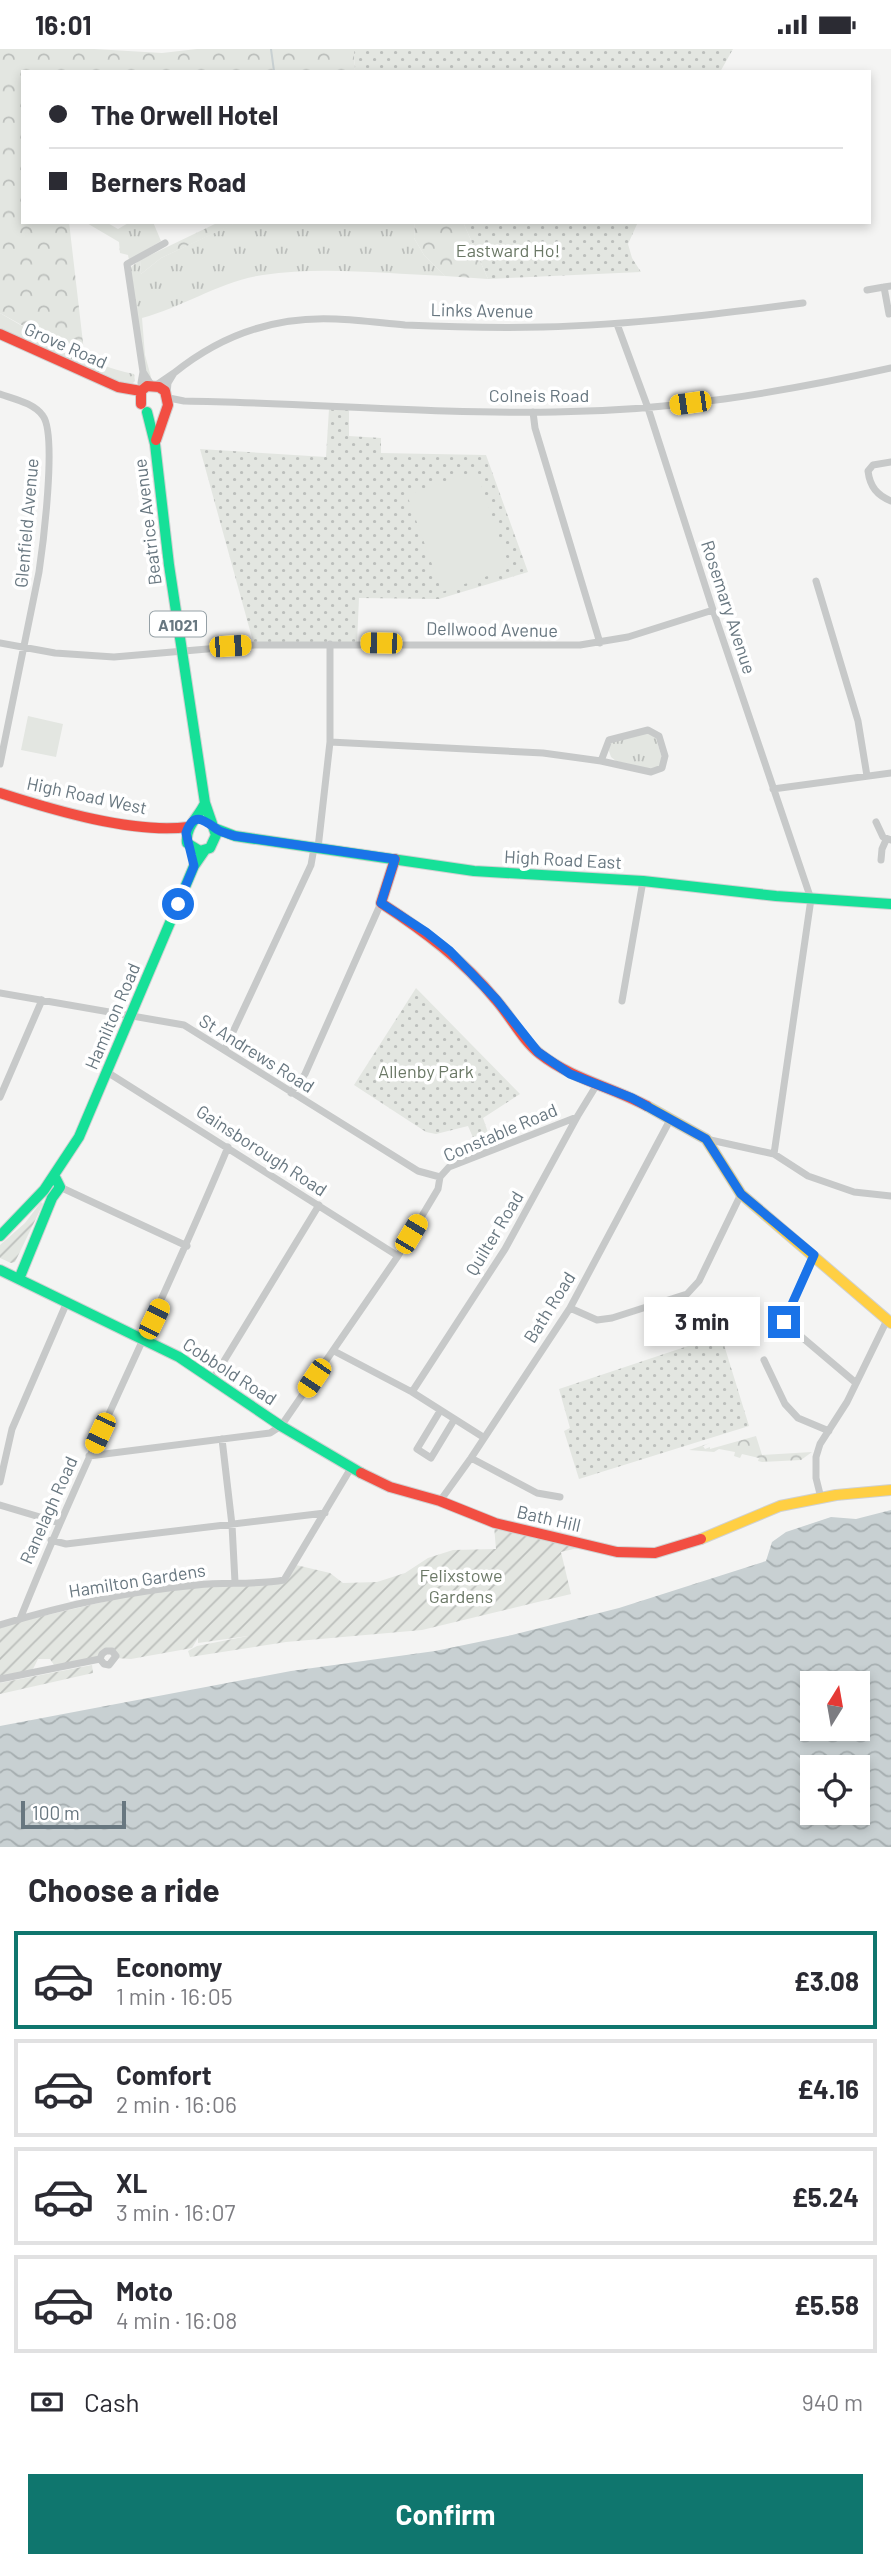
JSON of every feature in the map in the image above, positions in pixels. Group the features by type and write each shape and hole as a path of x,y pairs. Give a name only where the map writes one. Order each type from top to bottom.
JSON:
{"street":[{"path":"165,243 127,264 143,372 141,383 168,396 168,383 174,373"},
{"path":"867,289 888,287 890,314"},
{"name":"Links Avenue","path":"148,388 222,341 259,327 290,320 335,319 483,328 617,324 803,303"},
{"name":"Rosemary Avenue","path":"617,324 648,408 811,899"},
{"name":"Grove Road","path":"0,334 118,387 144,408"},
{"name":"Colneis Road","path":"168,396 184,401 533,412 648,408 776,393 891,368"},
{"name":"Grove Road","path":"118,387 148,388"},
{"name":"Beatrice Avenue","path":"148,388 144,408 155,444 169,565 205,803 213,826"},
{"name":"Glenfield Avenue","path":"0,394 34,407 43,416 48,428 43,540 0,764"},
{"name":"Beatrice Avenue","path":"155,444 159,425 167,411 168,396"},
{"name":"Colneis Road","path":"167,411 184,401"},
{"path":"144,408 156,415 167,411"},
{"path":"533,412 535,428 600,643"},
{"path":"891,462 873,465 869,471 873,488 880,496 891,501"},
{"path":"816,582 858,721 867,776"},
{"name":"Dellwood Avenue","path":"0,643 24,649 114,657 254,645 569,646 600,643 641,633 713,610"},
{"path":"225,1049 311,865 316,848 330,742 330,644"},
{"path":"330,742 558,754 653,772 662,768 665,758 658,735 648,730 609,740 601,761"},
{"path":"773,789 891,773"},
{"name":"High Road West","path":"0,793 31,803 166,829 192,824"},
{"path":"194,866 186,833 205,803"},
{"path":"192,824 204,820 213,826"},
{"path":"876,822 888,840 882,849 881,860"},
{"name":"High Road East","path":"213,826 235,836 474,871 643,881 811,899 891,904"},
{"name":"A1021","path":"209,847 216,835 213,826"},
{"name":"High Road West","path":"166,829 189,844"},
{"name":"High Road East","path":"209,847 235,836"},
{"path":"189,844 209,847"},
{"name":"Hamilton Road","path":"19,1279 57,1182 79,1137 194,866 209,847"},
{"path":"291,1093 305,1074 381,903 395,859"},
{"path":"622,1001 643,881"},
{"path":"774,1154 811,899"},
{"path":"381,903 450,951 496,999 538,1052 570,1074 632,1098 706,1139 774,1154 808,1176 854,1192 891,1196"},
{"name":"St Andrews Road","path":"0,993 184,1025 418,1171 440,1177"},
{"path":"0,1097 42,1000"},
{"name":"Gainsborough Road","path":"107,1072 398,1256"},
{"name":"Quilter Road","path":"412,1392 505,1249 596,1086"},
{"name":"Constable Road","path":"281,1426 398,1256 438,1189 440,1177 449,1167 577,1117"},
{"name":"Bath Road","path":"440,1501 570,1308 670,1120"},
{"path":"706,1139 741,1194 889,1322 820,1444 816,1457 816,1478 821,1497"},
{"name":"Ranelagh Road","path":"20,1619 51,1540 187,1246 228,1147"},
{"path":"57,1182 187,1246"},
{"name":"Hamilton Road","path":"0,1236 57,1182"},
{"path":"570,1308 597,1320 612,1318 687,1294 699,1281 741,1194"},
{"path":"213,1378 319,1205"},
{"path":"814,1255 784,1322 856,1383"},
{"name":"Cobbold Road","path":"0,1270 144,1338 213,1378 281,1426 351,1468 390,1486 440,1501"},
{"path":"0,1482 12,1429 67,1302"},
{"path":"334,1352 412,1392 483,1437"},
{"path":"765,1360 785,1404 798,1418 829,1431"},
{"path":"440,1411 417,1449 431,1458 454,1420"},
{"path":"89,1456 270,1433 281,1426"},
{"path":"222,1440 236,1582"},
{"path":"471,1458 537,1493 560,1497"},
{"path":"51,1540 66,1544 325,1513 351,1468"},
{"name":"Bath Hill","path":"440,1501 495,1523 617,1552 655,1553 690,1545 780,1506 821,1497 891,1490"},
{"path":"0,1505 60,1523"},
{"name":"Hamilton Gardens","path":"0,1625 110,1597 188,1586 284,1580 325,1513"},
{"path":"0,1679 100,1659"}],"green space":[{"path":"0,49 94,49 162,53 197,49 354,49 355,70 21,70 21,224 69,224 85,360 0,313"},
{"path":"354,49 733,49 721,70 355,70"},
{"path":"88,224 109,224 118,229 127,224 154,224 161,241 129,260 128,255 120,253 119,242"},
{"path":"215,224 234,224 161,258 141,274 140,260"},
{"path":"233,224 415,224 414,238 424,255 445,276 354,271 286,272 247,278 217,288 142,318 145,355 151,377 146,376 131,267 140,260 141,274 161,258"},
{"path":"415,224 464,224 488,279 445,276 424,255 414,238"},
{"name":"Eastward Ho!","path":"464,224 637,224 628,244 632,258 641,272 488,279"},
{"path":"0,313 81,357 134,374 135,381 130,386 122,384 0,328"},
{"path":"329,409 349,410 349,436 381,438 381,453 486,455 528,572 439,599 359,598 357,643 254,645 200,449 326,457"},
{"path":"476,471 510,568 442,592 407,495"},
{"path":"28,716 63,724 56,757 21,750"},
{"path":"646,732 655,735 662,758 660,766 654,770 616,761 611,757 608,748 612,741"},
{"name":"Allenby Park","path":"416,988 520,1094 483,1118 494,1150 481,1156 468,1126 436,1134 426,1132 354,1085"},
{"path":"41,1202 43,1204 15,1262 0,1258 0,1245 25,1223"},
{"path":"721,1335 749,1426 579,1479 564,1431 570,1428 559,1389"},
{"path":"756,1436 762,1455 812,1452 801,1460 762,1462 758,1461 759,1458 742,1454 740,1458 734,1456 735,1452 719,1449 714,1452 689,1450 710,1443 703,1446 710,1449"},
{"name":"Felixstowe Gardens","path":"494,1526 582,1547 561,1552 571,1594 422,1630 286,1642 190,1657 188,1651 197,1646 248,1636 198,1643 198,1638 192,1648 131,1659 116,1658 110,1650 100,1658 54,1665 50,1659 38,1659 32,1671 0,1676 0,1626 133,1595 205,1586 284,1583 296,1565 330,1573 343,1583 377,1582 405,1573 428,1558 453,1550 496,1549"},
{"path":"92,1665 93,1673 0,1694 0,1683"}],"water":[{"path":"891,1510 891,1847 0,1847 0,1726 291,1671 435,1651 512,1635 619,1608 766,1561 772,1542 786,1532 831,1517 856,1519"}],"waterway":[{"path":"271,49 274,70"}],"traffic: fast":[{"path":"147,412 155,444 169,565 205,803 216,835 210,848 200,851 187,843 187,837 205,803"},
{"path":"214,828 235,836 474,871 643,881 776,896 891,904"},
{"path":"0,1236 44,1190 79,1137 194,866 205,850"},
{"path":"19,1279 52,1198 60,1187 55,1177"},
{"path":"0,1270 179,1357 281,1426 361,1473"}],"traffic: slow":[{"path":"647,1106 706,1139 741,1194 891,1323"},
{"path":"701,1539 780,1506 836,1495 891,1490"}],"traffic: jam":[{"path":"0,334 118,387 141,391"},
{"path":"141,404 141,391 147,386 159,387 165,391 168,405 156,440"},
{"path":"0,793 118,824 188,827"},
{"path":"395,859 381,903 428,935 470,972 540,1054 565,1070 647,1106"},
{"path":"361,1473 390,1487 440,1501 495,1523 617,1552 655,1553 701,1539"}],"route":[{"path":"178,904 194,866 191,847 186,838 187,828 194,821 204,820 219,831 235,836 395,859 381,903 450,951 496,999 538,1052 570,1074 632,1098 706,1139 741,1194 814,1255 784,1322"}]}
